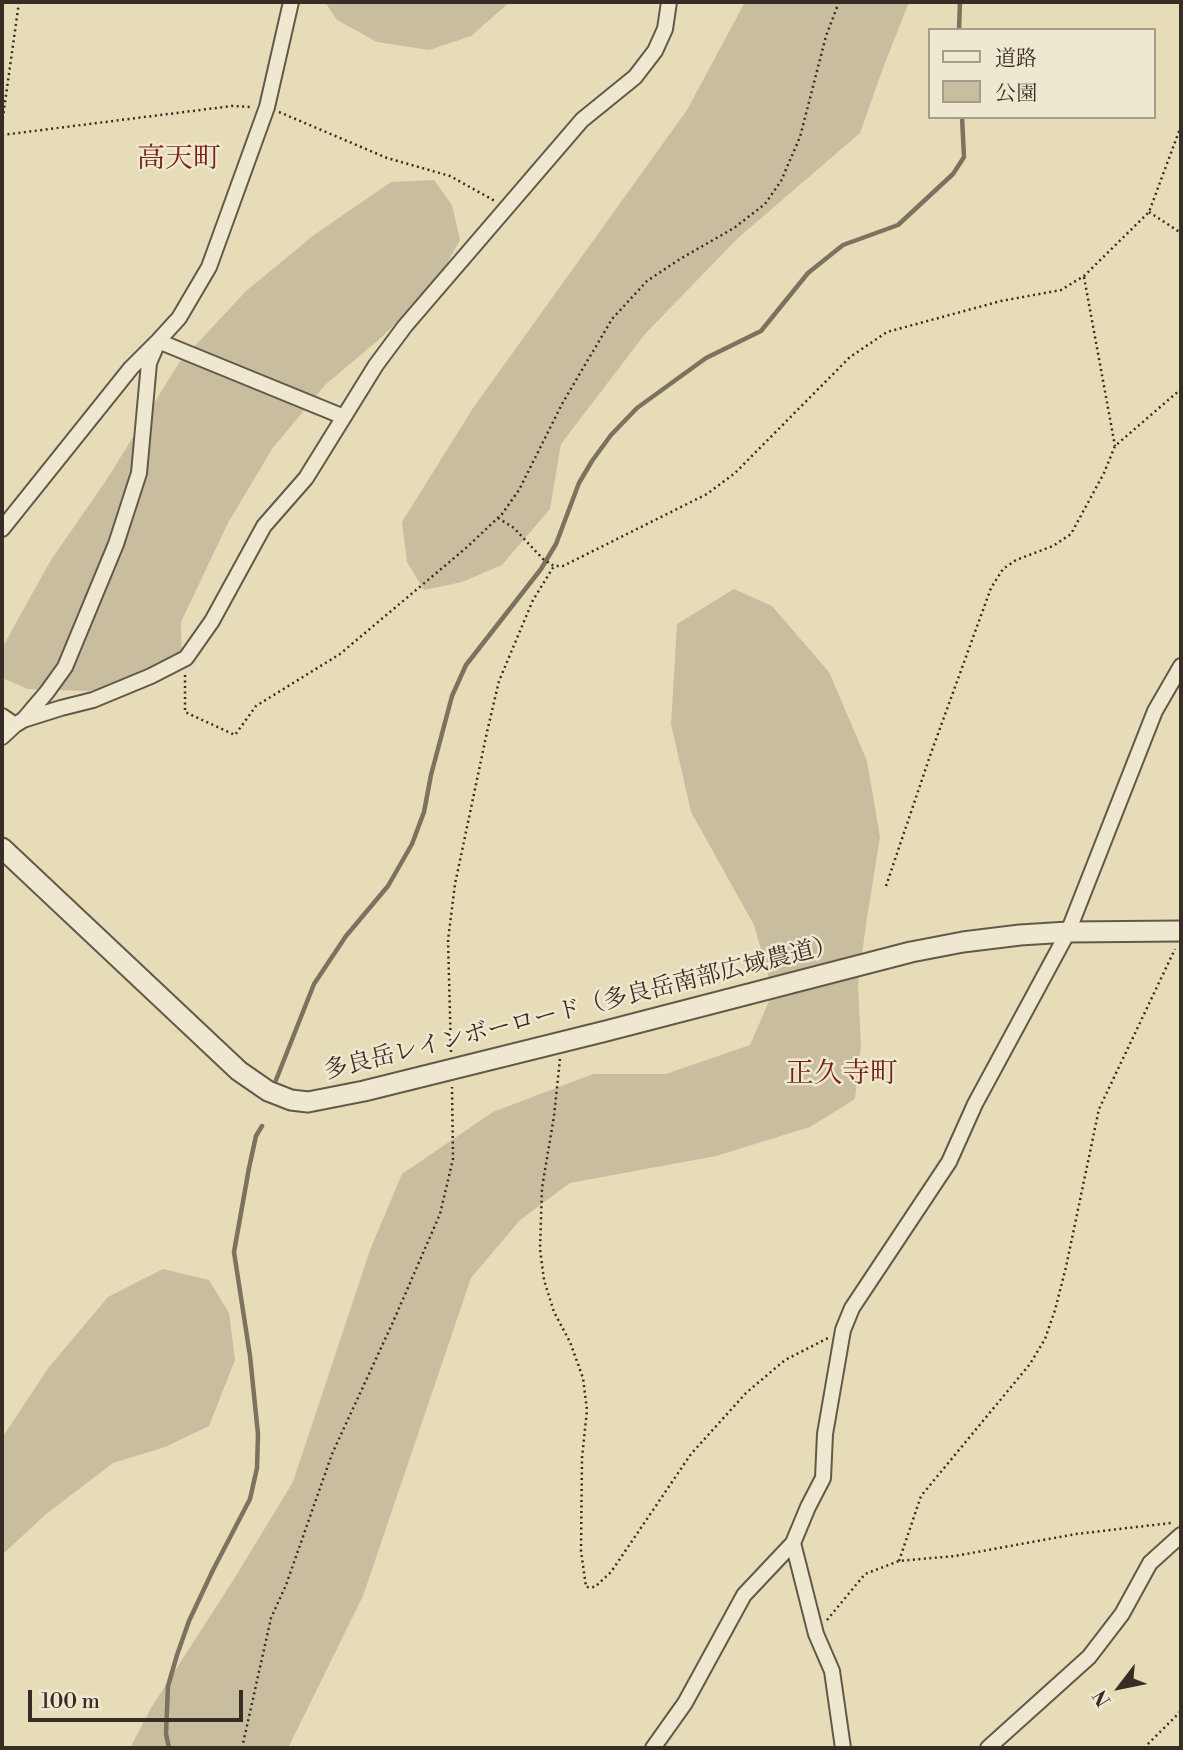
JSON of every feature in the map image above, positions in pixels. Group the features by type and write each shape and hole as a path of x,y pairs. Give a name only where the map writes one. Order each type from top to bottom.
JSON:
{"street":[{"path":"2,529 131,368 179,318 209,267 267,107 291,2"},
{"path":"2,716 19,722 93,700 186,658 212,621 264,526 306,478 376,365 405,326 505,207 582,120 635,77 655,51 665,29 669,2"},
{"path":"158,341 344,417"},
{"path":"2,737 47,692 65,667 116,544 139,473 149,363 158,341"},
{"path":"653,1748 685,1703 744,1595 793,1543 823,1478 825,1434 843,1330 852,1308 949,1162 975,1104 1068,932 1155,711 1181,666"},
{"name":"多良岳レインボーロード（多良岳南部広域農道）","path":"2,848 239,1071 268,1091 291,1100 308,1102 364,1091 562,1042 911,952 963,942 1068,932 1178,940"},
{"path":"988,1748 1089,1657 1122,1614 1150,1563 1181,1535"},
{"path":"793,1543 816,1634 832,1671 843,1748"}],"path":[{"path":"2,124 19,2"},
{"path":"186,658 185,712 235,735 256,706 340,654 498,518 519,490 562,404 612,319 647,281 734,228 765,204 781,181 800,137 825,36 839,2"},
{"path":"2,135 232,106 267,107 387,158 450,176 505,207"},
{"path":"498,518 514,528 543,559 554,566 562,566 707,494 735,473 850,357 887,332 1001,301 1061,290 1084,276 1149,212 1181,126"},
{"path":"1149,212 1181,233"},
{"path":"1084,276 1115,446"},
{"path":"886,886 991,588 1003,569 1016,560 1053,546 1071,534 1104,473 1115,446 1181,390"},
{"path":"242,1748 271,1618 286,1585 332,1454 440,1214 453,1159 448,940 455,884 499,681 533,600 554,566"},
{"path":"898,1560 921,1496 1030,1364 1045,1339 1066,1267 1099,1109 1178,940"},
{"path":"562,1042 542,1188 540,1249 544,1280 554,1312 570,1342 583,1378 587,1410 582,1458 581,1551 586,1587 595,1587 611,1572 691,1454 746,1392 785,1360 843,1330"},
{"path":"816,1634 865,1574 898,1560 955,1556 1076,1534 1181,1522"},
{"path":"1144,1748 1181,1711"}],"green space":[{"path":"325,2 510,2 471,36 429,50 377,42 337,20"},
{"path":"745,2 909,2 860,133 738,238 645,334 561,444 550,509 502,565 462,582 424,590 407,562 402,522 473,408 687,110"},
{"path":"434,180 452,205 460,240 437,281 382,337 325,385 272,449 228,523 181,622 182,669 155,678 89,691 28,689 2,678 2,649 51,560 107,479 179,363 246,291 314,235 391,182"},
{"path":"734,589 772,606 829,672 867,761 880,837 858,985 861,1045 855,1099 810,1127 716,1156 570,1183 520,1220 471,1278 363,1596 288,1748 130,1748 151,1708 293,1482 370,1250 402,1174 493,1112 593,1074 666,1074 750,1045 773,992 754,925 691,812 671,724 677,624"},
{"path":"163,1269 209,1280 229,1313 235,1360 209,1426 165,1447 113,1463 45,1515 2,1555 2,1438 49,1367 108,1297"}],"waterway":[{"path":"959,28 960,2"},
{"path":"276,1080 314,984 346,936 388,886 412,844 424,812 452,696 466,665 541,569 556,544 579,483 592,461 611,435 637,408 706,358 761,331 808,273 843,245 898,225 953,174 964,157 962,119"},
{"path":"169,1748 166,1734 168,1686 177,1655 189,1621 250,1499 257,1468 258,1434 250,1356 234,1252 256,1136 262,1126"}],"district":[{"name":"高天町","path":"179,160"},
{"name":"正久寺町","path":"842,1075"}]}
